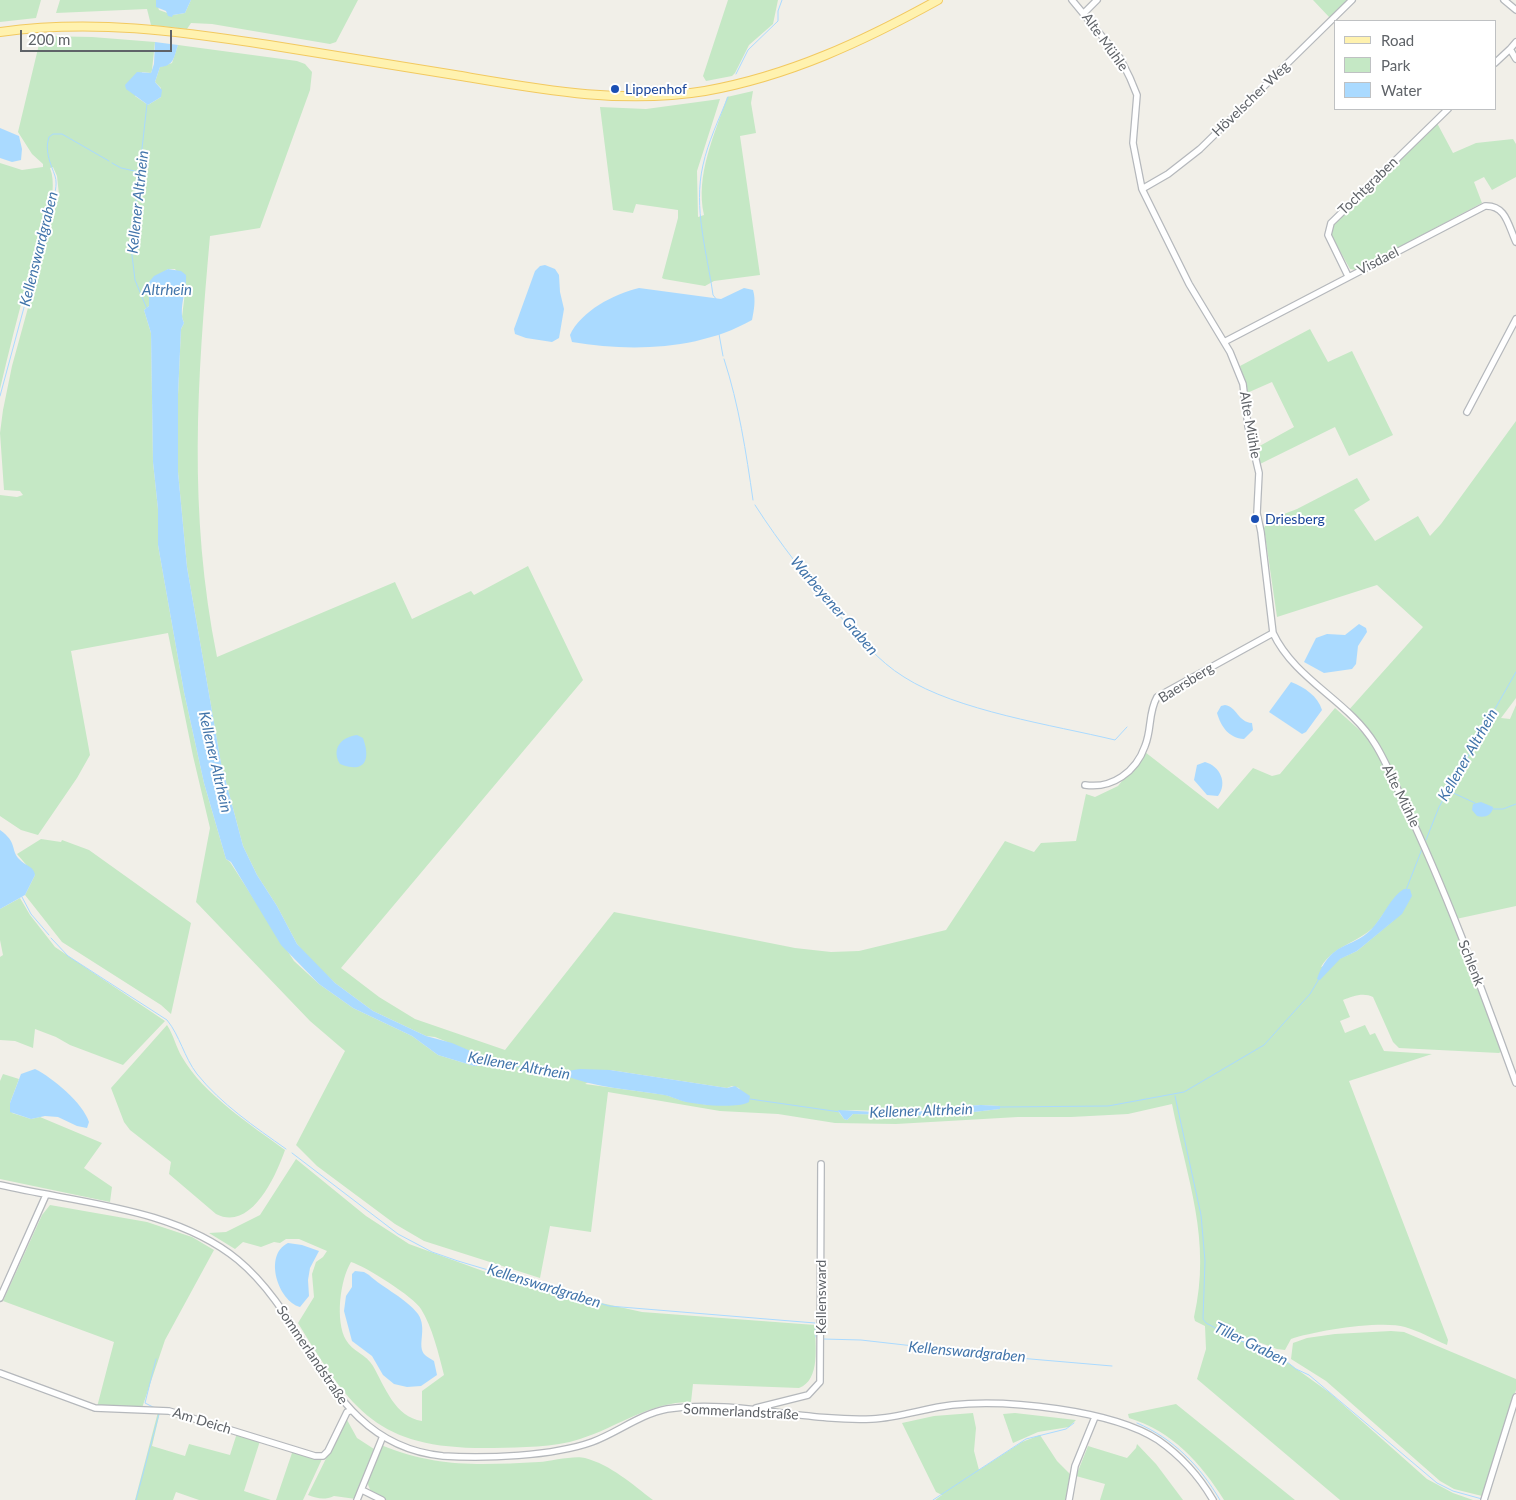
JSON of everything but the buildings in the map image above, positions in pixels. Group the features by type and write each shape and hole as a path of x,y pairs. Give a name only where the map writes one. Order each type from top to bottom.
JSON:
{"main road":[{"path":"1,32 63,26 128,26 245,41 537,89 599,93 669,94 704,91 755,80 797,68 848,47 938,0"}],"street":[{"name":"Alte Mühle","path":"1072,0 1120,58 1137,95 1133,143 1142,189 1189,284 1224,342 1242,384 1248,426 1259,473 1257,513 1273,633 1280,648 1295,665 1369,734 1424,844"},
{"path":"1084,13 1097,0"},
{"name":"Hövelscher Weg","path":"1142,189 1168,174 1200,149 1352,0"},
{"path":"1504,0 1516,10"},
{"path":"1496,62 1516,42"},
{"path":"1510,48 1516,59"},
{"name":"Tochtgraben","path":"1348,276 1328,235 1331,223 1447,110"},
{"name":"Visdael","path":"1224,342 1485,206 1494,206 1502,210 1516,242"},
{"path":"1467,412 1516,319"},
{"name":"Baersberg","path":"1085,785 1104,786 1125,774 1146,745 1152,706 1158,697 1273,633"},
{"name":"Schlenk","path":"1424,844 1480,984 1516,1083"},
{"name":"Kellensward","path":"751,1410 808,1395 820,1382 821,1164"},
{"name":"Sommerlandstraße","path":"0,1185 145,1215 171,1222 198,1233 238,1260 264,1285 334,1391 350,1411 382,1436 415,1450 442,1456 520,1454 577,1447 596,1441 632,1422 666,1410 700,1408 751,1410 873,1419 954,1404 1002,1404 1039,1407 1095,1417 1128,1426 1156,1439 1192,1469 1213,1500"},
{"path":"0,1298 46,1195"},
{"name":"Am Deich","path":"0,1373 95,1408 169,1411 315,1456 323,1456 328,1451 347,1412 350,1411"},
{"path":"1484,1500 1516,1397"},
{"path":"1069,1500 1075,1466 1095,1417"},
{"path":"357,1500 382,1436"},
{"path":"362,1490 382,1500"}],"green space":[{"path":"0,0 41,0 36,18 0,22"},
{"path":"60,0 156,0 159,10 173,15 185,13 191,0 358,0 336,42 330,44 212,24 191,23 187,29 151,25 147,9 56,13"},
{"path":"728,0 778,0 773,24 749,45 735,73 732,76 706,81 703,76"},
{"path":"1313,0 1349,0 1330,18"},
{"path":"41,36 92,37 155,42 151,73 142,72 135,96 148,105 161,97 161,88 155,82 160,67 172,63 178,45 297,61 305,64 312,72 310,90 260,228 210,236 199,395 198,446 202,550 217,657 395,582 412,619 471,591 474,595 528,566 583,680 341,968 379,997 415,1019 505,1050 614,912 795,948 831,952 859,951 946,930 1005,841 1034,852 1041,843 1076,841 1086,794 1095,797 1118,786 1145,752 1218,809 1253,768 1272,776 1280,774 1335,708 1365,735 1378,754 1426,852 1503,1050 1499,1053 1399,1048 1393,1042 1373,997 1362,995 1343,1000 1350,1017 1340,1021 1345,1033 1365,1025 1370,1035 1375,1033 1384,1051 1432,1054 1349,1081 1448,1340 1447,1345 1421,1333 1394,1325 1348,1327 1315,1333 1291,1339 1285,1350 1277,1349 1218,1327 1215,1330 1277,1355 1330,1393 1427,1479 1453,1493 1473,1500 1340,1500 1197,1379 1206,1349 1205,1326 1195,1321 1194,1317 1199,1289 1199,1236 1190,1184 1172,1104 1128,1114 1018,1117 896,1124 835,1123 778,1114 720,1111 608,1092 591,1232 550,1226 540,1278 424,1241 395,1224 317,1166 296,1145 345,1051 310,1021 196,902 210,828 168,633 71,651 90,755 77,778 38,835 21,830 0,816 0,495 17,497 23,495 20,491 4,490 0,433 12,366 59,195 57,176 53,167 50,168 53,179 47,222 21,304 0,389 0,163 22,170 43,167 43,164 32,154 18,132","holes":["168,269 175,269 186,284 182,317 184,323 181,329 178,395 178,472 187,567 221,763 243,846 257,875 277,906 297,944 310,960 335,983 373,1011 426,1036 435,1037 496,1062 497,1066 474,1066 438,1055 412,1036 353,1008 319,984 294,961 230,862 226,859 204,783 184,692 158,545 158,509 153,462 151,333 144,310 149,306 149,282","1386,911 1394,920 1357,951 1321,967 1332,954 1374,927","610,1070 727,1088 732,1086 739,1088 741,1092 724,1104 709,1105 683,1101 666,1095 585,1084","981,1105 1000,1106 1000,1109 938,1116 853,1114 847,1120 838,1111 904,1111"]},
{"path":"753,91 751,103 756,133 740,136 760,275 714,281 705,286 664,279 662,278 678,218 678,210 636,204 633,213 613,210 600,107 646,109 720,99 697,171 698,217 704,215 702,185 704,170 727,97"},
{"path":"1437,123 1453,153 1476,143 1513,139 1516,144 1516,177 1492,190 1484,177 1474,182 1482,203 1356,270 1350,269 1331,235 1333,223"},
{"path":"1310,329 1328,362 1352,351 1393,435 1349,456 1335,427 1260,464 1256,448 1294,427 1272,382 1247,393 1240,366"},
{"path":"1516,421 1516,698 1501,718 1510,719 1516,705 1516,906 1456,919 1380,749 1371,734 1347,712 1423,627 1377,585 1277,617 1264,528 1268,520 1297,509 1357,478 1370,500 1354,510 1375,541 1418,516 1430,536 1441,524"},
{"path":"41,839 61,842 62,840 89,850 191,923 171,1014 161,1005 62,942 25,895 35,875 17,854"},
{"path":"20,898 30,915 55,947 165,1021 123,1065 70,1045 35,1029 33,1048 15,1041 0,1040 0,957 3,955 0,940 0,909"},
{"path":"167,1025 182,1057 202,1084 229,1108 285,1150 275,1174 260,1198 251,1209 240,1215 229,1217 216,1214 169,1174 171,1162 130,1130 124,1122 111,1088"},
{"path":"3,1074 19,1079 10,1103 12,1113 31,1119 40,1117 102,1143 84,1168 112,1187 110,1202 0,1179 0,1081"},
{"path":"296,1159 366,1216 409,1244 502,1278 565,1295 642,1312 815,1325 816,1352 814,1370 806,1384 799,1388 693,1384 691,1402 661,1406 570,1442 494,1448 455,1447 423,1442 397,1434 374,1421 355,1404 336,1382 298,1323 314,1297 312,1274 316,1262 327,1251 299,1239 286,1239 280,1243 274,1242 261,1247 243,1242 235,1249 209,1233 226,1232 260,1215","holes":["351,1262 389,1282 409,1297 421,1309 429,1324 444,1375 422,1391 422,1421 405,1414 398,1407 370,1362 346,1340 341,1322 340,1301 347,1270"]},
{"path":"50,1205 147,1222 192,1237 214,1250 165,1340 142,1408 97,1407 114,1342 3,1301 42,1215"},
{"path":"1404,1332 1516,1379 1516,1390 1482,1496 1454,1489 1440,1481 1326,1381 1291,1359 1293,1343 1307,1338 1335,1334"},
{"path":"1176,1404 1295,1500 1224,1500 1206,1473 1184,1450 1159,1431 1129,1418 1128,1414"},
{"path":"158,1412 160,1412 152,1446 185,1456 189,1444 230,1455 237,1433 260,1441 244,1491 271,1500 199,1500 176,1492 173,1500 135,1500"},
{"path":"973,1413 976,1428 974,1451 979,1470 1022,1442 1040,1435 1057,1461 1071,1475 1067,1500 935,1500 942,1495 936,1492 902,1423 934,1416"},
{"path":"1015,1413 1076,1420 1069,1427 1038,1432 1013,1443 1003,1414"},
{"path":"346,1418 357,1438 374,1449 356,1499 334,1496 321,1499 308,1495"},
{"path":"1137,1444 1156,1464 1183,1500 1100,1500 1105,1484 1076,1476 1088,1446 1127,1458 1136,1448"},
{"path":"381,1445 421,1458 459,1463 539,1462 581,1457 604,1465 653,1500 386,1500 371,1492 367,1482"},
{"path":"293,1450 322,1459 303,1500 276,1500"}],"water":[{"path":"156,0 191,0 185,13 173,15 172,17 168,16 166,11 156,7"},
{"path":"155,42 178,45 171,63 160,67 155,82 162,90 161,97 148,105 126,89 125,85 137,72 151,73 154,64"},
{"path":"0,128 19,136 22,149 21,160 12,162 0,158"},
{"path":"545,265 555,269 559,275 564,309 559,338 552,342 526,338 515,334 514,329 535,271 540,266"},
{"name":"Altrhein","path":"168,269 181,271 186,275 182,306 184,323 181,329 178,395 178,472 187,567 221,763 243,846 257,875 277,906 297,944 335,983 373,1011 426,1036 452,1043 496,1062 498,1066 474,1066 438,1055 412,1036 353,1008 319,984 281,945 231,862 226,859 204,783 184,692 158,545 158,509 153,462 151,333 144,310 149,306 149,282 154,276"},
{"path":"639,288 721,299 744,288 753,290 755,301 752,320 710,338 664,346 618,347 572,342 570,335 575,326 590,311 619,294"},
{"path":"1359,624 1366,628 1367,632 1358,646 1356,664 1352,669 1324,673 1304,662 1316,638 1327,634 1345,635"},
{"path":"1291,682 1310,693 1317,700 1322,710 1306,732 1302,734 1269,712"},
{"path":"1221,706 1229,706 1247,722 1252,723 1253,730 1244,739 1230,734 1221,723 1217,713"},
{"path":"357,735 363,738 365,746 366,759 364,763 355,767 340,764 337,759 339,745 346,738"},
{"path":"1205,762 1215,767 1221,776 1222,786 1218,796 1207,795 1194,780 1197,765"},
{"path":"1481,802 1493,807 1487,816 1477,816 1472,810 1473,804"},
{"path":"0,830 12,842 19,859 31,868 35,875 25,895 0,909"},
{"path":"1404,889 1410,889 1412,896 1402,914 1357,951 1340,959 1320,980 1317,979 1330,956 1367,933 1379,920 1395,896"},
{"path":"35,1069 50,1078 74,1099 86,1115 89,1122 87,1128 77,1126 58,1117 45,1116 31,1119 10,1112 10,1103 21,1074"},
{"path":"580,1069 610,1070 727,1088 735,1086 750,1096 749,1102 726,1106 697,1104 664,1095 600,1085 563,1075 567,1071"},
{"path":"981,1105 1000,1106 1000,1109 938,1116 853,1114 847,1120 844,1119 838,1110 902,1113"},
{"path":"288,1243 302,1245 319,1251 310,1268 308,1280 309,1296 300,1307 292,1303 285,1296 276,1277 276,1257 280,1249"},
{"path":"355,1271 364,1272 369,1275 408,1303 418,1314 422,1325 423,1351 426,1356 434,1361 437,1375 421,1386 407,1387 394,1384 383,1375 372,1356 352,1341 344,1311 346,1296 352,1287 352,1274"}],"waterway":[{"name":"Warbeyener Graben","path":"736,74 748,50 778,21 778,11 782,0"},
{"name":"Warbeyener Graben","path":"717,300 713,295 702,230 699,197 703,165 728,97"},
{"name":"Kellener Altrhein","path":"147,104 131,247 135,280 147,309"},
{"name":"Kellenswardgraben","path":"0,396 55,190 56,179 47,147 49,137 53,134 62,134 109,161"},
{"name":"Kellenswardgraben","path":"112,163 121,168 139,172"},
{"name":"Warbeyener Graben","path":"719,334 723,356"},
{"name":"Warbeyener Graben","path":"724,359 738,411 753,500"},
{"name":"Warbeyener Graben","path":"755,505 774,534 838,614 877,656 904,677 926,689 951,699 1006,716 1115,740 1127,727"},
{"name":"Kellener Altrhein","path":"1426,840 1439,807 1516,672"},
{"path":"1449,791 1475,803"},
{"path":"1493,809 1503,809 1516,804"},
{"name":"Kellener Altrhein","path":"1406,890 1422,849"},
{"name":"Kellenswardgraben","path":"22,897 31,914 49,935"},
{"name":"Kellenswardgraben","path":"51,938 68,956 167,1020 189,1061 206,1085 239,1114 286,1149"},
{"name":"Kellener Altrhein","path":"999,1107 1108,1106 1184,1092 1264,1045 1310,994 1319,979"},
{"name":"Kellener Altrhein","path":"497,1064 565,1073"},
{"name":"Tiller Graben","path":"1175,1096 1201,1215 1205,1261 1203,1319 1206,1323 1236,1339 1277,1354 1296,1369 1309,1375 1437,1483 1453,1491 1482,1499"},
{"name":"Kellener Altrhein","path":"750,1099 840,1112"},
{"name":"Kellenswardgraben","path":"292,1153 398,1234 432,1252 609,1306 815,1323 816,1337"},
{"name":"Kellenswardgraben","path":"823,1339 861,1340 1019,1358 1112,1366"},
{"path":"155,1408 145,1403 156,1359"},
{"path":"136,1500 159,1414"},
{"path":"933,1500 1026,1439 1066,1429 1074,1423"},
{"path":"1137,1423 1163,1437 1185,1455 1204,1476 1220,1500"}],"place":[{"name":"Lippenhof","path":"615,89"},
{"name":"Driesberg","path":"1255,519"}]}
